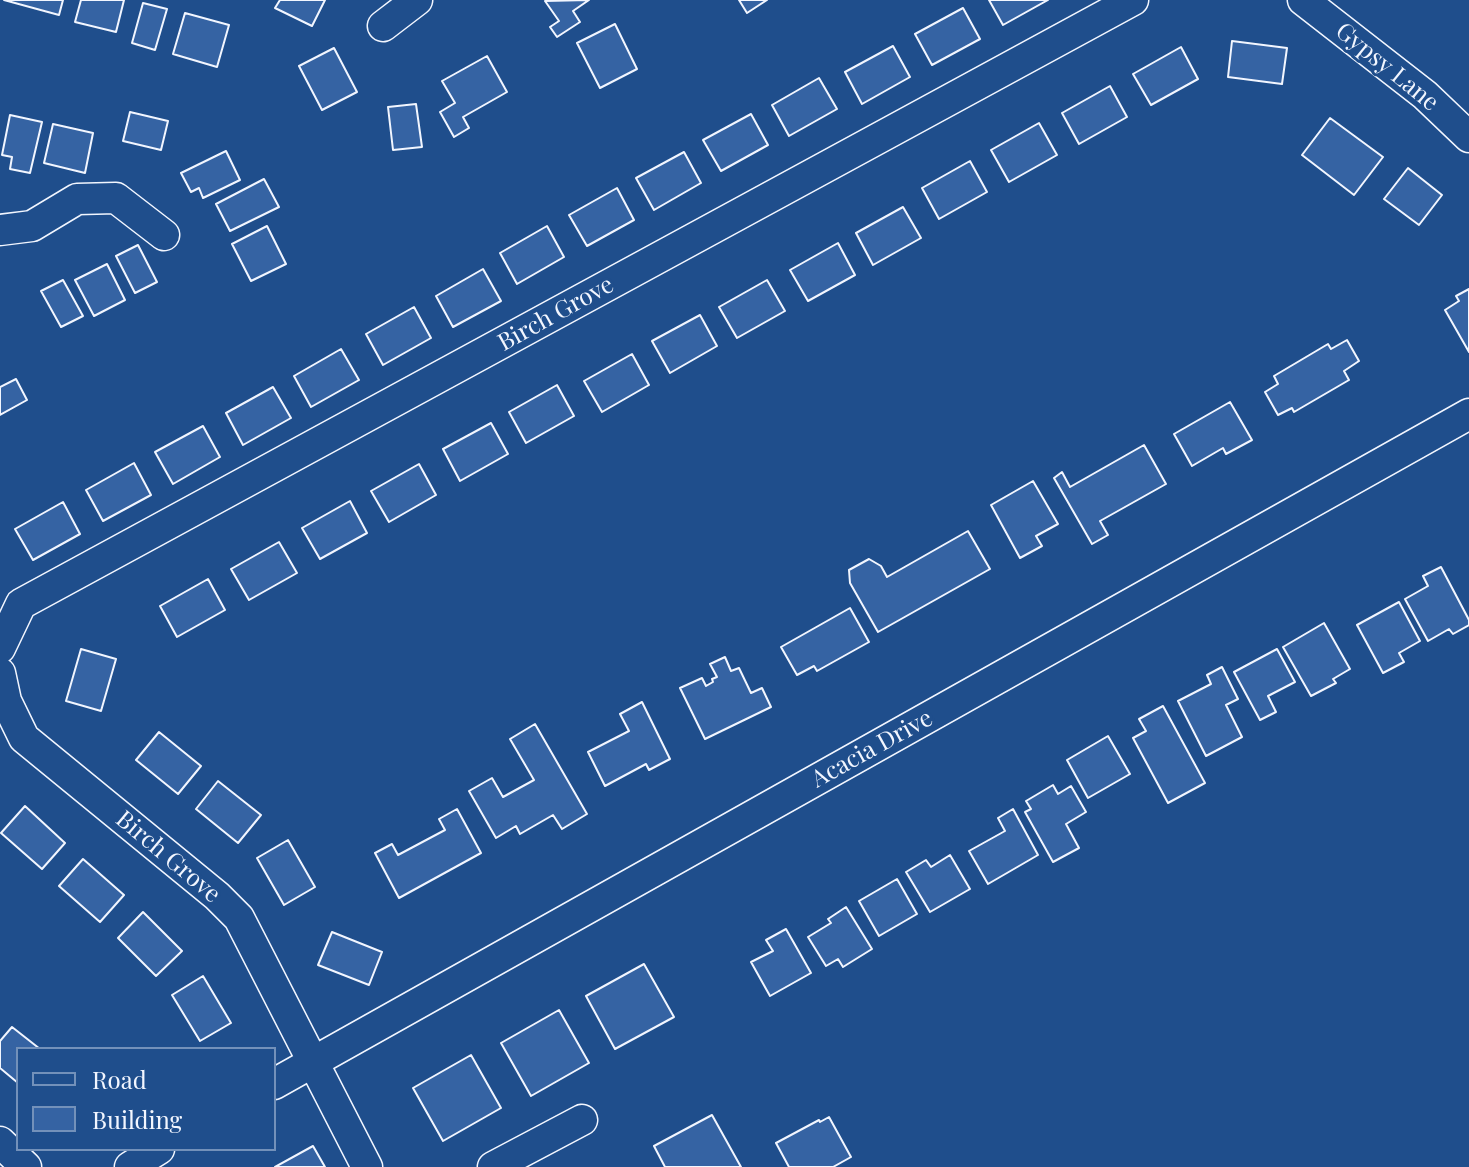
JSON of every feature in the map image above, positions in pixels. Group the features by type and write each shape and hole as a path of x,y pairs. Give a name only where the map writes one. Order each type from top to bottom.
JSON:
{"street":[{"path":"383,26 417,0"},
{"name":"Birch Grove","path":"0,648 21,604 1133,0"},
{"name":"Gypsy Lane","path":"1303,0 1425,95 1469,137"},
{"path":"0,230 32,226 77,199 116,198 164,235"},
{"name":"Acacia Drive","path":"276,1083 1469,414"},
{"name":"Birch Grove","path":"0,673 6,701 24,738 217,896 239,918 367,1167"},
{"path":"493,1167 582,1120"},
{"path":"0,1142 26,1167"},
{"path":"130,1167 156,1151"}],"building":[{"path":"4,0 63,0 59,15"},
{"path":"81,0 124,0 116,32 75,22"},
{"path":"280,0 325,0 312,26 275,8"},
{"path":"589,0 573,11 580,22 557,37 550,27 559,21 545,1"},
{"path":"739,0 767,0 747,13"},
{"path":"989,0 1048,0 1003,25"},
{"path":"143,3 167,9 155,50 132,43"},
{"path":"963,8 980,39 932,65 915,34"},
{"path":"185,13 229,25 217,67 173,54"},
{"path":"615,24 637,69 600,88 577,43"},
{"path":"1232,41 1287,48 1282,84 1228,77"},
{"path":"893,46 910,77 862,104 845,72"},
{"path":"1181,47 1198,79 1151,105 1133,74"},
{"path":"334,48 357,92 322,110 299,66"},
{"path":"487,56 507,92 463,117 469,128 454,137 440,112 455,103 442,81"},
{"path":"819,78 837,109 789,136 772,105"},
{"path":"1110,86 1127,117 1079,144 1062,113"},
{"path":"416,104 422,147 393,150 388,107"},
{"path":"130,112 168,121 161,150 123,141"},
{"path":"751,114 768,145 721,171 703,140"},
{"path":"10,115 42,122 30,173 10,169 12,157 2,155"},
{"path":"1330,118 1383,157 1354,195 1302,155"},
{"path":"1039,123 1057,155 1009,182 991,150"},
{"path":"53,124 93,133 85,173 44,163"},
{"path":"226,151 240,180 203,198 199,188 191,192 181,173"},
{"path":"684,152 701,183 654,210 636,178"},
{"path":"970,161 987,192 939,219 922,188"},
{"path":"1408,168 1442,195 1419,225 1384,199"},
{"path":"264,179 279,207 230,231 216,204"},
{"path":"617,188 634,220 587,246 569,215"},
{"path":"903,207 921,238 873,265 856,233"},
{"path":"267,226 286,264 251,281 232,244"},
{"path":"547,226 564,257 517,284 500,253"},
{"path":"838,243 855,275 808,301 790,270"},
{"path":"138,245 157,282 135,293 116,256"},
{"path":"107,264 125,300 94,316 75,280"},
{"path":"483,269 501,301 453,327 436,296"},
{"path":"63,280 83,316 61,327 41,291"},
{"path":"767,280 785,311 737,338 719,307"},
{"path":"1469,289 1469,352 1445,310 1459,301 1456,296"},
{"path":"414,307 431,338 383,365 366,334"},
{"path":"700,315 717,346 670,373 652,341"},
{"path":"1347,340 1359,361 1344,371 1349,380 1294,412 1292,408 1278,415 1265,392 1278,384 1274,376 1328,344 1331,349"},
{"path":"341,349 359,380 311,407 294,376"},
{"path":"632,354 649,385 602,412 584,381"},
{"path":"16,379 27,400 0,415 0,387"},
{"path":"557,385 574,416 526,443 509,412"},
{"path":"273,387 291,418 243,445 226,413"},
{"path":"1230,402 1252,440 1226,454 1223,448 1192,466 1174,434"},
{"path":"491,423 508,454 460,481 443,449"},
{"path":"203,426 220,457 173,484 155,452"},
{"path":"1144,445 1166,484 1100,521 1108,535 1092,544 1054,478 1062,472 1070,487"},
{"path":"134,463 151,495 103,521 86,490"},
{"path":"419,464 436,495 389,522 371,491"},
{"path":"1033,481 1058,524 1036,536 1042,546 1020,558 991,505"},
{"path":"350,501 367,533 320,559 302,528"},
{"path":"63,502 80,534 33,560 15,529"},
{"path":"968,531 990,569 878,632 850,583 849,570 869,559 881,566 887,577"},
{"path":"279,542 297,573 249,600 231,569"},
{"path":"1441,567 1469,625 1453,634 1449,629 1428,641 1405,599 1428,586 1423,576"},
{"path":"208,579 225,610 177,637 160,606"},
{"path":"1399,602 1420,641 1399,653 1404,662 1383,673 1357,625"},
{"path":"850,608 869,642 817,671 814,666 797,675 781,647"},
{"path":"1324,623 1350,669 1333,679 1336,683 1311,696 1283,647"},
{"path":"81,649 116,659 101,711 66,701"},
{"path":"1277,649 1295,682 1268,696 1276,712 1260,720 1234,672"},
{"path":"725,657 731,671 739,668 751,693 762,688 771,707 705,739 680,688 702,678 706,686 713,682 712,679 717,677 710,664"},
{"path":"1222,667 1238,699 1226,705 1242,737 1206,756 1178,701 1211,684 1207,675"},
{"path":"642,702 670,759 649,770 646,764 605,786 588,752 629,731 620,714"},
{"path":"1163,706 1205,783 1168,803 1133,738 1146,731 1139,719"},
{"path":"535,724 587,814 562,829 553,815 520,834 516,826 496,838 469,791 492,778 503,797 534,780 510,739"},
{"path":"159,732 201,766 178,794 136,760"},
{"path":"1108,736 1130,774 1088,798 1067,760"},
{"path":"218,781 261,815 238,843 196,809"},
{"path":"1053,785 1058,794 1071,786 1086,812 1066,824 1079,848 1053,862 1025,812 1031,809 1026,801"},
{"path":"25,806 65,843 42,869 1,833"},
{"path":"457,809 481,853 399,898 375,853 392,844 398,855 445,830 439,819"},
{"path":"1013,809 1038,855 988,884 969,851 1005,831 998,818"},
{"path":"288,840 315,887 284,905 257,858"},
{"path":"950,855 970,889 930,912 906,872 926,860 931,867"},
{"path":"83,859 124,895 100,922 59,886"},
{"path":"897,879 917,914 879,936 859,901"},
{"path":"846,907 872,949 843,967 838,959 826,966 808,937 831,923 828,919"},
{"path":"143,912 182,951 156,976 118,938"},
{"path":"786,929 811,973 770,996 751,962 773,951 766,940"},
{"path":"332,932 382,952 369,985 318,965"},
{"path":"644,964 674,1017 615,1049 586,996"},
{"path":"203,976 231,1023 200,1041 172,995"},
{"path":"559,1010 589,1063 531,1096 501,1043"},
{"path":"12,1027 37,1047 16,1047 16,1081 0,1068 0,1041"},
{"path":"471,1055 501,1108 443,1141 413,1088"},
{"path":"712,1115 741,1167 665,1167 654,1146"},
{"path":"829,1117 851,1157 833,1167 789,1167 776,1143"},
{"path":"313,1146 325,1167 275,1167"}]}
